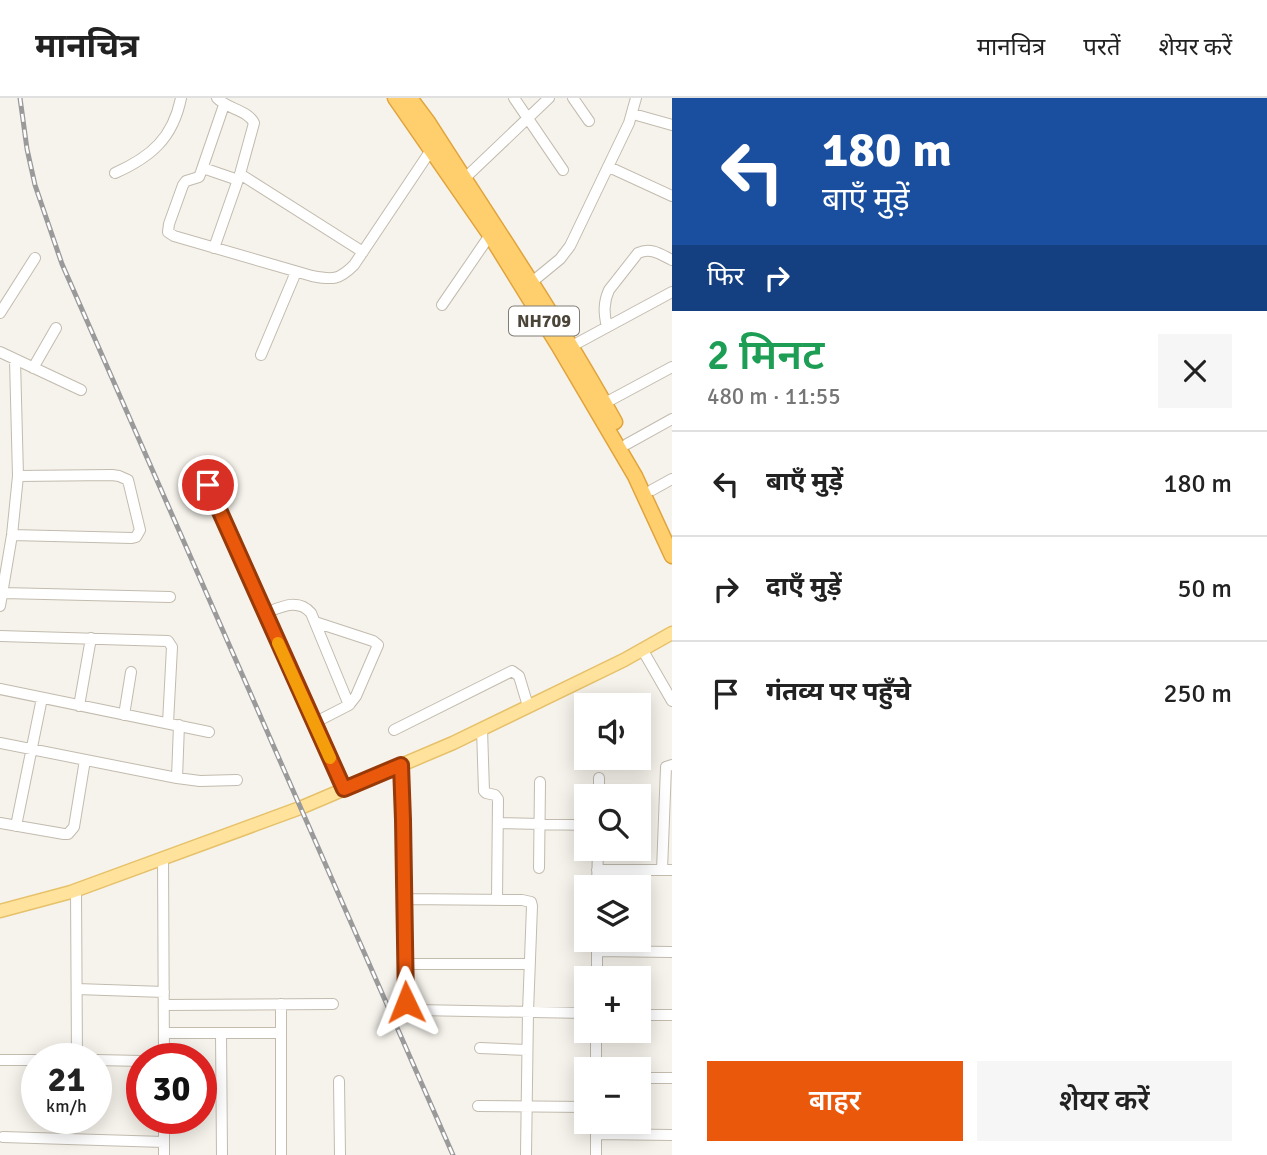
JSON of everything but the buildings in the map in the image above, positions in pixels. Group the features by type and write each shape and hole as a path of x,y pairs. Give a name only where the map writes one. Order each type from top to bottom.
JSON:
{"highway":[{"name":"NH709","path":"395,98 490,235 565,356 635,476 672,556"},
{"name":"NH709","path":"410,98 572,346 627,443 672,534"}],"main road":[{"path":"0,911 76,890 299,808 453,743 672,633"}],"street":[{"path":"116,173 138,163 165,137 174,123 181,98"},
{"path":"419,98 428,122"},
{"path":"514,98 563,170"},
{"path":"464,179 549,98"},
{"path":"573,98 589,121"},
{"path":"532,282 560,259 570,246 633,114 636,98"},
{"path":"214,248 239,177 254,123 251,116 220,101 203,168 199,177 186,181 183,185 168,232 214,248 325,279 339,278 354,265 431,150"},
{"path":"633,114 672,125"},
{"path":"609,167 672,196"},
{"path":"203,168 239,177 363,252"},
{"path":"442,304 490,235"},
{"path":"607,327 606,297 638,253 655,251 672,260"},
{"path":"0,313 36,258"},
{"path":"261,355 296,272"},
{"path":"572,346 672,292"},
{"path":"33,368 56,328"},
{"path":"0,352 81,390"},
{"path":"0,606 12,535 18,476 15,360"},
{"path":"605,403 672,367"},
{"path":"627,443 672,419"},
{"path":"12,535 132,538 136,537 140,530 131,488 124,477 18,476"},
{"path":"652,490 672,479"},
{"path":"208,485 344,789"},
{"path":"3,593 170,597"},
{"path":"265,613 292,604 307,608 349,705"},
{"path":"314,723 349,705 356,696 378,645 315,622"},
{"path":"0,636 165,640 171,644 168,723"},
{"path":"79,706 91,639"},
{"path":"642,649 667,683 672,701"},
{"path":"394,730 512,671 519,676 528,706"},
{"path":"124,715 131,672"},
{"path":"0,690 209,732"},
{"path":"16,826 42,698"},
{"path":"177,778 179,725"},
{"path":"482,729 484,788 486,793 495,795 498,799 497,901"},
{"path":"0,743 177,778 200,781 237,780"},
{"path":"0,823 64,834 71,831 74,827 85,760"},
{"path":"401,765 407,1006 416,1010 574,1013"},
{"path":"597,870 667,870 666,768 672,765"},
{"path":"599,778 599,784"},
{"path":"539,868 540,782"},
{"path":"498,823 574,825"},
{"path":"163,858 164,1043"},
{"path":"597,861 597,875"},
{"path":"76,890 77,1043"},
{"path":"404,899 531,902 526,1155"},
{"path":"651,952 672,952"},
{"path":"404,964 529,964"},
{"path":"77,989 163,992"},
{"path":"164,1004 333,1004"},
{"path":"281,1004 281,1155"},
{"path":"651,1015 672,1015"},
{"path":"164,1033 281,1033"},
{"path":"221,1033 222,1155"},
{"path":"481,1048 527,1049"},
{"path":"0,1060 21,1060"},
{"path":"651,1077 672,1078"},
{"path":"340,1081 340,1155"},
{"path":"478,1106 574,1107"},
{"path":"164,1134 164,1155"},
{"path":"596,1155 596,1134 672,1135"},
{"path":"3,1137 164,1142"}],"railway":[{"path":"20,98 35,185 62,264 453,1155"}],"slow traffic":[{"path":"278,643 330,758"}],"route":[{"path":"208,485 344,789 401,765 406,1002"}]}
